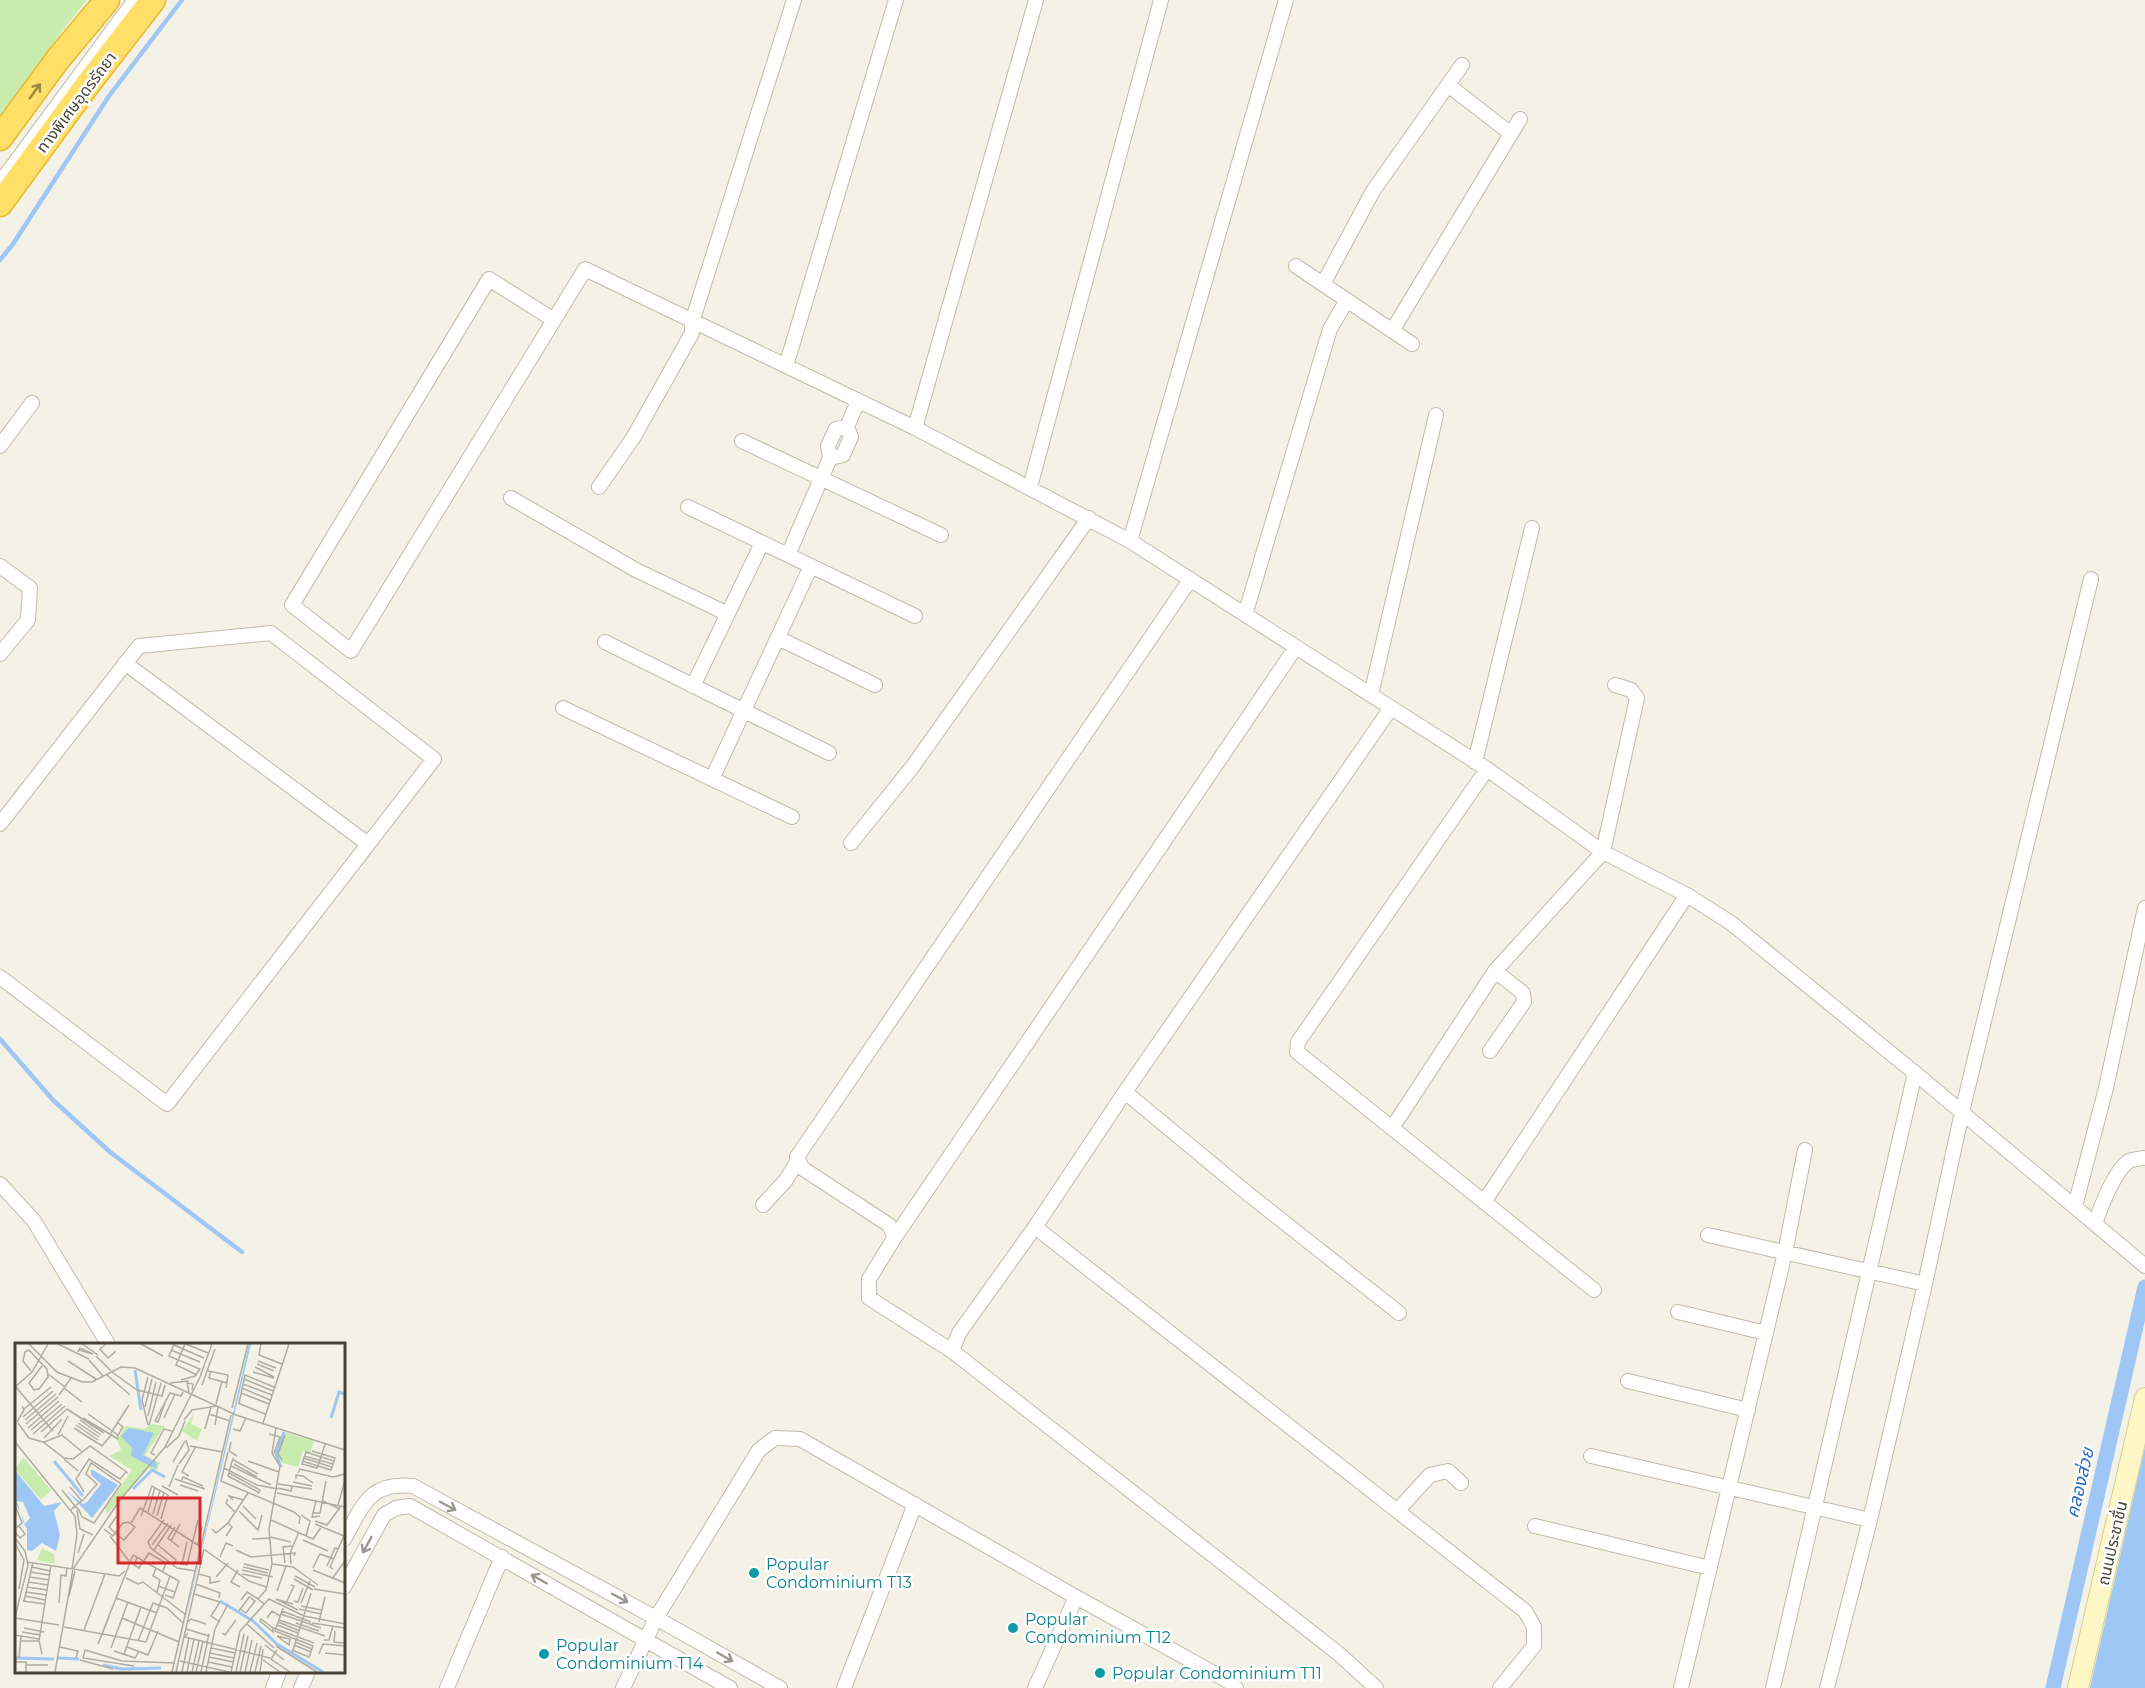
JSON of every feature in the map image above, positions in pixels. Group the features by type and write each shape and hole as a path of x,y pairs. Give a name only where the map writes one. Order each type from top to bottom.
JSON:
{"highway":[{"path":"0,138 58,59 107,0"},
{"name":"ทางพิเศษอุดรรัถยา","path":"0,204 153,0"}],"street":[{"path":"0,183 135,0"},
{"path":"599,487 633,438 692,333 692,322 794,0"},
{"path":"786,366 896,0"},
{"path":"915,428 1036,0"},
{"path":"1030,488 1161,0"},
{"path":"1130,541 1286,0"},
{"path":"1323,284 1373,190 1462,65"},
{"path":"1448,86 1510,133"},
{"path":"1392,331 1520,119"},
{"path":"1296,266 1412,344"},
{"path":"554,320 489,279 292,605 351,651 474,451 554,320 585,269 915,428 1130,541 1475,762 1603,852 1687,896 1731,923 1915,1073 2145,1266"},
{"path":"1245,615 1330,329 1347,300"},
{"path":"788,555 831,458 828,446 836,429 847,427 858,401"},
{"path":"0,446 32,403"},
{"path":"1371,695 1436,415"},
{"path":"742,441 941,535"},
{"path":"511,498 636,570 728,614"},
{"path":"688,507 915,616"},
{"path":"851,843 917,759 1089,518"},
{"path":"1475,762 1532,528"},
{"path":"693,686 762,543"},
{"path":"0,566 30,588 28,620 0,654"},
{"path":"712,779 811,566"},
{"path":"763,1205 786,1180 798,1160 797,1157 1190,579"},
{"path":"1827,1688 1870,1520 1962,1112 2091,579"},
{"path":"0,824 139,646 272,633 434,759 167,1104 0,977"},
{"path":"778,638 875,685"},
{"path":"605,642 829,753"},
{"path":"1296,647 895,1237 869,1279 869,1298 952,1351 1339,1654 1376,1688"},
{"path":"125,663 368,844"},
{"path":"1392,1128 1495,971 1603,852 1637,698 1630,690 1615,685"},
{"path":"563,708 792,817"},
{"path":"952,1351 959,1333 1035,1227 1125,1092 1391,708"},
{"path":"1487,770 1298,1042 1297,1052 1594,1290"},
{"path":"1484,1202 1687,896"},
{"path":"2075,1206 2106,1088 2145,908"},
{"path":"1490,1051 1524,1002 1523,993 1495,971"},
{"path":"1773,1688 1915,1073"},
{"path":"1125,1092 1247,1193 1399,1313"},
{"path":"1681,1688 1785,1253 1805,1150"},
{"path":"2095,1224 2103,1201 2116,1178 2129,1161 2143,1158"},
{"path":"798,1160 802,1168 889,1226 895,1237"},
{"path":"0,1184 34,1221 107,1343"},
{"path":"1035,1227 1525,1611 1534,1627 1534,1646 1500,1688"},
{"path":"1708,1236 1925,1284"},
{"path":"2129,1252 2145,1258"},
{"path":"1678,1312 1766,1333"},
{"path":"1629,1380 1748,1410"},
{"name":"ถนนประชาชื่น","path":"2078,1688 2145,1398"},
{"path":"623,1688 656,1618 759,1450 775,1438 800,1439 1228,1681 1236,1688"},
{"path":"1591,1456 1730,1486 1870,1520"},
{"path":"1398,1510 1430,1475 1449,1471 1461,1482"},
{"path":"395,1484 396,1508"},
{"path":"345,1537 370,1495 395,1484 413,1486 780,1688"},
{"path":"844,1688 915,1504"},
{"path":"345,1585 384,1515 396,1508 410,1506 730,1688"},
{"path":"1535,1526 1710,1568"},
{"path":"447,1688 502,1557"},
{"path":"1035,1688 1076,1597"},
{"path":"273,1688 278,1673"},
{"path":"302,1688 307,1673"}],"green space":[{"path":"0,0 87,0 62,31 0,120"}],"water":[{"path":"2145,1447 2145,1688 2090,1688"}],"waterway":[{"path":"0,260 13,244 109,96 182,0"},
{"path":"0,1039 53,1100 110,1152 242,1252"},
{"name":"คลองส่วย","path":"2053,1688 2145,1287"}],"place":[{"name":"Popular Condominium T13","path":"754,1573"},
{"name":"Popular Condominium T12","path":"1013,1628"},
{"name":"Popular Condominium T14","path":"544,1654"},
{"name":"Popular Condominium T11","path":"1100,1673"}]}
